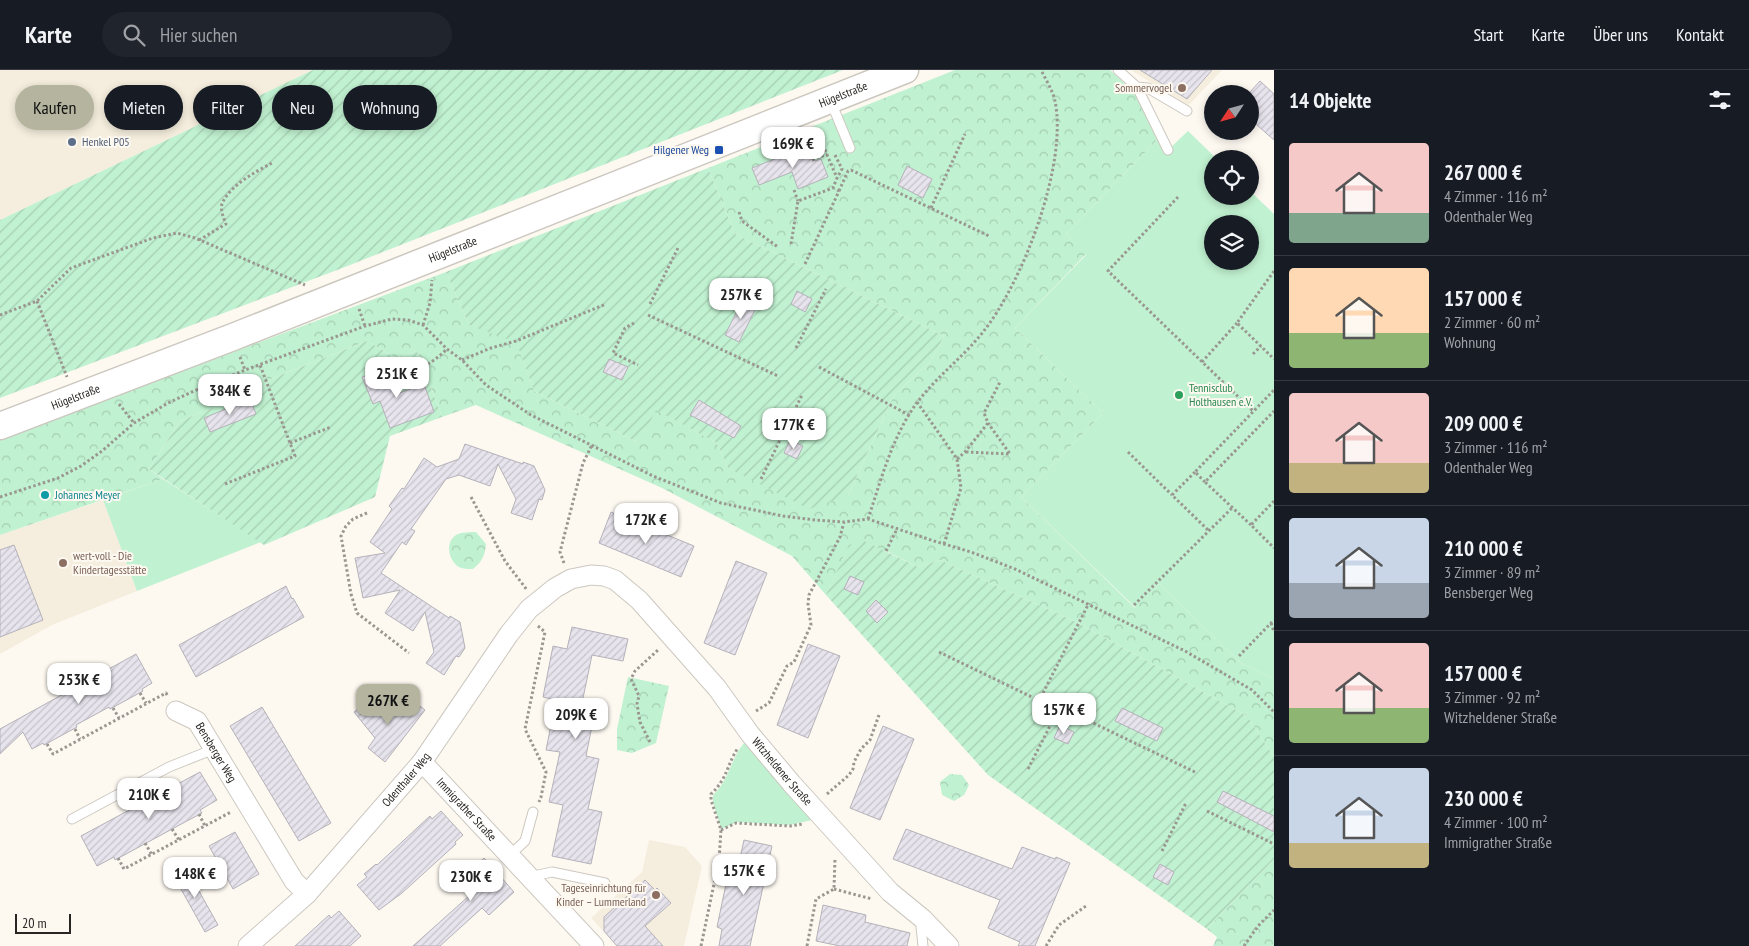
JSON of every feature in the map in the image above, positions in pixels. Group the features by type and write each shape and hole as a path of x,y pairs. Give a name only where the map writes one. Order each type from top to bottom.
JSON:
{"street":[{"name":"Hügelstraße","path":"0,426 332,298 904,70"},
{"name":"Odenthaler Weg","path":"248,946 306,894 422,762 509,634 531,608 570,579 591,575 604,576 626,588"},
{"name":"Witzheldener Straße","path":"626,588 639,600 717,688 745,727 890,892 922,919 949,946"},
{"name":"Bensberger Weg","path":"176,711 197,721 294,881 306,894"},
{"name":"Immigrather Straße","path":"422,762 594,946"}],"lane":[{"path":"1118,70 1137,87 1168,150"},
{"path":"1137,87 1148,88 1188,110"},
{"path":"830,99 850,148"},
{"path":"72,819 169,767 214,749"},
{"path":"510,856 525,841 533,812"},
{"path":"528,877 552,872 605,883"},
{"path":"922,919 921,927 924,946"}],"path":[{"path":"868,518 885,468 909,415 917,402 992,320 1013,283 1033,240 1046,199 1058,127 1055,100 1041,70"},
{"path":"815,126 837,178"},
{"path":"931,208 965,134"},
{"path":"812,160 827,154"},
{"path":"833,188 842,169 835,155"},
{"path":"199,240 226,224 221,210 222,204 236,186 272,163"},
{"path":"805,264 848,171 851,170 989,236"},
{"path":"798,201 833,188 839,191"},
{"path":"791,244 798,201 794,190"},
{"path":"1178,197 1108,271 1253,412"},
{"path":"739,212 742,221 778,247"},
{"path":"0,315 37,300 71,268 153,238 177,233 199,240 332,298"},
{"path":"650,304 679,246"},
{"path":"422,325 430,303 432,258"},
{"path":"1202,362 1237,323 1274,271"},
{"path":"796,348 826,289"},
{"path":"37,300 76,398"},
{"path":"462,360 491,348 516,341 606,304"},
{"path":"359,309 364,326"},
{"path":"648,315 778,376"},
{"path":"0,497 58,478 81,466 134,423 168,403 245,370 364,326 392,319 408,320 422,325 447,349 462,360 486,386 499,395 531,415 653,476 689,492 721,503 784,516 844,522 868,518 1015,568 1217,668 1252,690 1274,712"},
{"path":"634,323 625,328 613,354 638,365"},
{"path":"1237,323 1274,359"},
{"path":"1253,354 1261,346"},
{"path":"392,382 423,368 447,349"},
{"path":"243,363 245,370"},
{"path":"225,484 295,456 260,365"},
{"path":"819,367 909,415"},
{"path":"965,452 1010,454 988,423 984,413 1000,382"},
{"path":"1172,495 1274,390"},
{"path":"762,479 802,395"},
{"path":"917,402 957,459 961,488 944,544"},
{"path":"1205,482 1274,411"},
{"path":"957,459 988,423"},
{"path":"290,442 331,427"},
{"path":"570,579 560,552 583,463 592,445"},
{"path":"1128,452 1209,531"},
{"path":"1195,472 1274,548"},
{"path":"471,497 545,632 525,730 546,772 541,797 533,812"},
{"path":"1251,525 1274,501"},
{"path":"1134,605 1232,508"},
{"path":"367,513 352,519 341,536 351,594 357,613 409,653"},
{"path":"701,946 719,860 721,830 711,800 712,794 727,774 745,727 769,703 788,666 794,662 811,625 808,604 809,595 840,537 844,522"},
{"path":"886,551 897,529"},
{"path":"1043,693 1089,603"},
{"path":"1272,621 1274,632"},
{"path":"1239,656 1272,621"},
{"path":"650,742 640,722 637,704 638,696 631,679 635,671 672,638"},
{"path":"939,652 1038,700"},
{"path":"140,693 146,703"},
{"path":"48,744 53,754 166,693 176,711"},
{"path":"113,708 119,718"},
{"path":"1062,708 1197,773"},
{"path":"721,830 736,823 790,826 812,822 817,811 849,775 861,749 870,740 879,715"},
{"path":"1028,769 1050,726"},
{"path":"75,729 80,739"},
{"path":"118,858 124,869 247,804"},
{"path":"1162,851 1186,804"},
{"path":"1207,811 1274,844"},
{"path":"198,814 205,826"},
{"path":"172,829 178,840"},
{"path":"834,889 835,848 844,840"},
{"path":"145,843 152,854"},
{"path":"807,946 816,899 834,889 880,901 890,892"},
{"path":"1046,946 1059,925 1086,906"},
{"path":"1244,946 1258,926 1274,910"}],"shaded area":[{"name":"Henkel P05","path":"0,70 313,70 282,85 272,85 272,90 262,94 262,85 193,85 193,128 0,220"},
{"name":"Sommervogel","path":"1131,70 1222,70 1208,85 1204,85 1204,89 1188,106"},
{"name":"wert-voll - Die Kindertagesstätte","path":"103,500 137,591 52,625 0,654 0,535"},
{"name":"Tageseinrichtung für Kinder – Lummerland","path":"649,840 685,847 702,866 684,946 617,946 591,918 642,872"}],"green space":[{"path":"313,70 843,70 345,267 0,398 0,220 193,128 193,130 262,130 262,94 272,90 272,130 333,130 333,85 282,85"},
{"path":"955,70 1110,70 1136,94 1157,140 1066,234 1086,254 1015,328 1103,413 1021,497 1135,608 1159,584 1241,663 1274,679 1274,757 1247,716 1078,623 940,560 918,567 886,551 849,546 826,595 792,556 662,488 476,405 442,417 417,351 396,358 367,341 271,379 262,388 180,421 149,469 163,479 0,535 0,440 446,272 469,325 514,335 534,391 639,443 655,409 717,443 728,468 848,495 894,395 931,361 944,336 735,234 708,168"},
{"name":"Tennisclub Holthausen e.V.","path":"1188,131 1208,150 1204,150 1204,205 1259,205 1259,200 1274,214 1274,679 1241,663 1159,584 1136,608 1021,497 1103,413 1015,328 1086,255 1066,234 1157,140 1168,150"},
{"path":"708,168 735,234 944,336 931,361 894,395 848,495 809,509 728,468 717,443 656,410 639,443 534,391 514,336 507,339 469,325 446,272"},
{"path":"367,341 396,358 417,351 442,417 390,436 375,497 264,545 149,469 180,421 262,388 271,379"},
{"path":"163,479 261,542 137,591 103,500"},
{"path":"476,532 486,544 484,555 479,564 473,569 461,568 453,562 449,548 450,543 458,534"},
{"path":"864,541 918,567 940,560 1078,623 1247,716 1274,757 1274,859 1207,929 988,775 826,595 849,545"},
{"path":"628,677 669,686 656,743 632,753 617,750 617,729"},
{"path":"744,743 812,820 790,825 737,822 721,829 713,802 713,795 723,783 736,755"},
{"path":"950,774 962,775 969,785 964,795 954,801 942,795 940,782"},
{"path":"1274,859 1274,946 1213,946 1217,937 1207,929"}],"building":[{"name":"Sommervogel","path":"1140,70 1212,70 1187,99"},
{"path":"1260,81 1274,94 1274,140 1259,127 1259,85 1256,85"},
{"path":"807,146 815,161 821,159 828,177 798,189 792,172 759,185 752,168"},
{"path":"907,166 932,179 923,198 898,185"},
{"path":"797,291 812,299 805,312 791,304"},
{"path":"743,299 757,306 739,342 725,335"},
{"path":"609,359 628,367 622,380 603,372"},
{"path":"387,368 397,394 424,384 434,412 390,428 380,401 373,404 362,377"},
{"path":"250,399 256,414 210,432 204,418"},
{"path":"699,400 741,426 734,438 690,415"},
{"path":"790,440 803,446 797,459 784,453"},
{"path":"465,444 534,466 545,490 542,500 539,499 532,520 511,513 516,499 498,464 490,486 459,475 446,479 411,529 415,531 406,545 402,542 381,573 449,618 450,616 460,622 465,648 459,657 456,656 444,675 426,663 434,652 425,612 413,631 385,613 400,590 363,598 355,558 385,553 370,542 392,509 389,506 402,488 404,489 424,458 437,467 459,459"},
{"path":"611,512 694,546 681,577 599,543"},
{"path":"14,545 43,620 0,637 0,550"},
{"path":"736,561 767,573 735,655 704,643"},
{"path":"850,576 864,582 858,595 844,589"},
{"path":"286,586 304,617 196,677 179,645"},
{"path":"876,600 888,612 877,623 866,611"},
{"path":"572,627 628,639 623,661 592,655 582,703 596,706 586,756 599,759 588,809 602,812 591,864 552,856 563,805 549,802 560,752 546,750 556,700 543,697 553,646 567,649"},
{"path":"808,644 840,656 808,738 777,725"},
{"path":"136,654 152,683 142,689 143,691 76,725 77,727 44,745 43,743 32,749 23,732 0,754 0,729"},
{"path":"371,699 377,708 381,705 390,718 398,707 403,711 412,700 425,710 385,762 368,748 375,738 354,712"},
{"path":"262,707 331,823 299,841 230,726"},
{"path":"1122,708 1163,728 1157,741 1115,721"},
{"path":"1060,725 1074,732 1068,744 1054,738"},
{"path":"883,726 914,739 880,820 850,808"},
{"path":"200,772 217,800 200,810 202,813 115,860 114,857 97,866 81,836"},
{"path":"1223,791 1274,816 1274,832 1217,802"},
{"path":"441,811 463,835 455,842 456,844 402,893 379,910 357,885 367,877 364,874 377,865 430,816 432,819"},
{"path":"906,829 1012,869 1022,847 1070,863 1035,946 1018,946 1020,942 988,928 1000,900 893,859"},
{"path":"235,832 259,874 233,889 209,846"},
{"path":"744,840 772,846 750,946 719,946 722,929 717,927 726,884 734,886"},
{"path":"484,858 514,892 489,915 482,908 440,946 413,946 470,895 458,881"},
{"path":"1160,864 1174,872 1168,885 1153,877"},
{"path":"185,866 218,925 205,932 172,873"},
{"path":"645,880 655,890 657,888 671,903 645,926 663,946 617,946 604,931 604,917"},
{"path":"823,905 866,915 865,922 910,933 907,946 840,946 816,941"},
{"path":"339,911 361,936 350,946 295,946 329,915 331,918"}],"place":[{"name":"Sommervogel","path":"1182,88"},
{"name":"Henkel P05","path":"72,142"},
{"name":"Hilgener Weg","path":"719,150"},
{"name":"Tennisclub Holthausen e.V.","path":"1179,395"},
{"name":"Johannes Meyer","path":"45,495"},
{"name":"wert-voll - Die Kindertagesstätte","path":"63,563"},
{"name":"Tageseinrichtung für Kinder – Lummerland","path":"656,895"}]}
